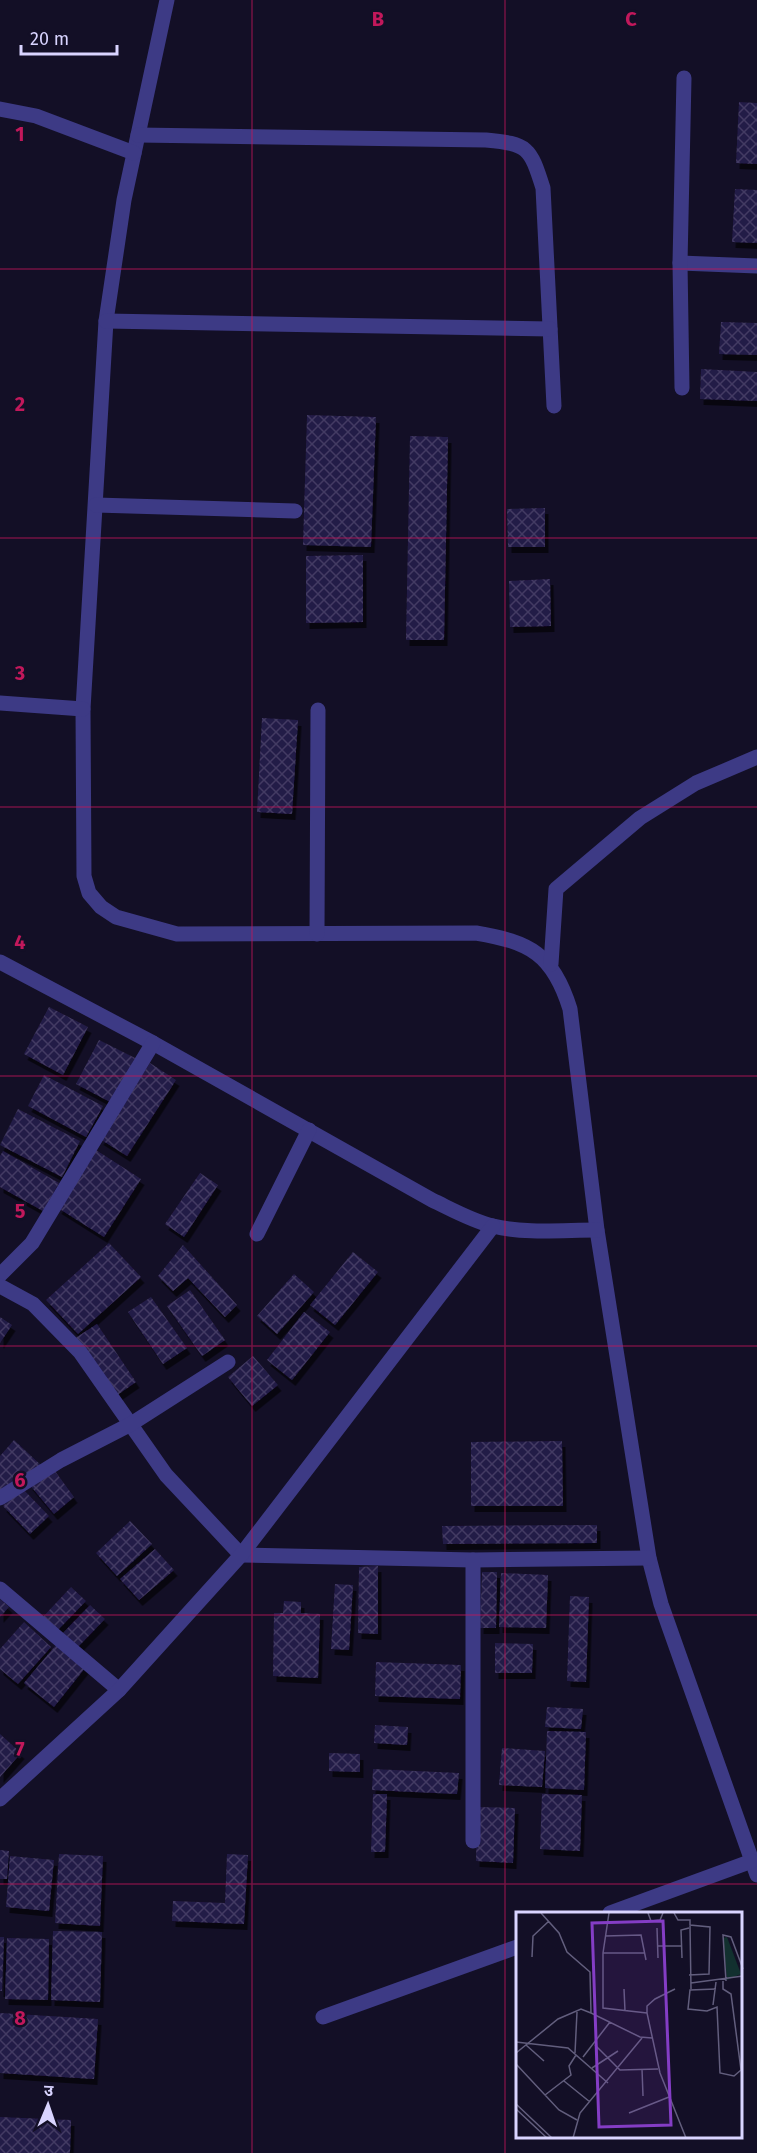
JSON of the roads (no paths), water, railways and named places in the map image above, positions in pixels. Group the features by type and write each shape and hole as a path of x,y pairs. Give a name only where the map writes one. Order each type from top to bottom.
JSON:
{"street":[{"path":"167,0 124,200 106,321 83,709 84,876 88,893 101,907 116,917 177,934 476,933 506,938 530,948 551,964 565,991 570,1009 597,1230 649,1558 661,1604 755,1868 613,1912"},
{"path":"682,388 680,263 684,78"},
{"path":"0,109 36,116 134,153"},
{"path":"138,135 486,140 516,143 534,160 543,188 554,406"},
{"path":"680,263 757,266"},
{"path":"106,321 550,329"},
{"path":"96,505 295,511"},
{"path":"0,703 83,709"},
{"path":"317,934 318,710"},
{"path":"551,964 556,889 640,818 696,783 757,757"},
{"path":"0,962 153,1043 432,1200 493,1226 531,1230 597,1230"},
{"path":"0,1275 32,1243 153,1043"},
{"path":"257,1234 309,1130"},
{"path":"0,1799 119,1690 241,1555 493,1226"},
{"path":"0,1286 33,1304 80,1352 166,1475 241,1555 472,1560 649,1558"},
{"path":"0,1498 61,1460 131,1424 228,1362"},
{"path":"472,1560 472,1841"},
{"path":"0,1589 119,1690"},
{"path":"322,2017 516,1947"}]}
